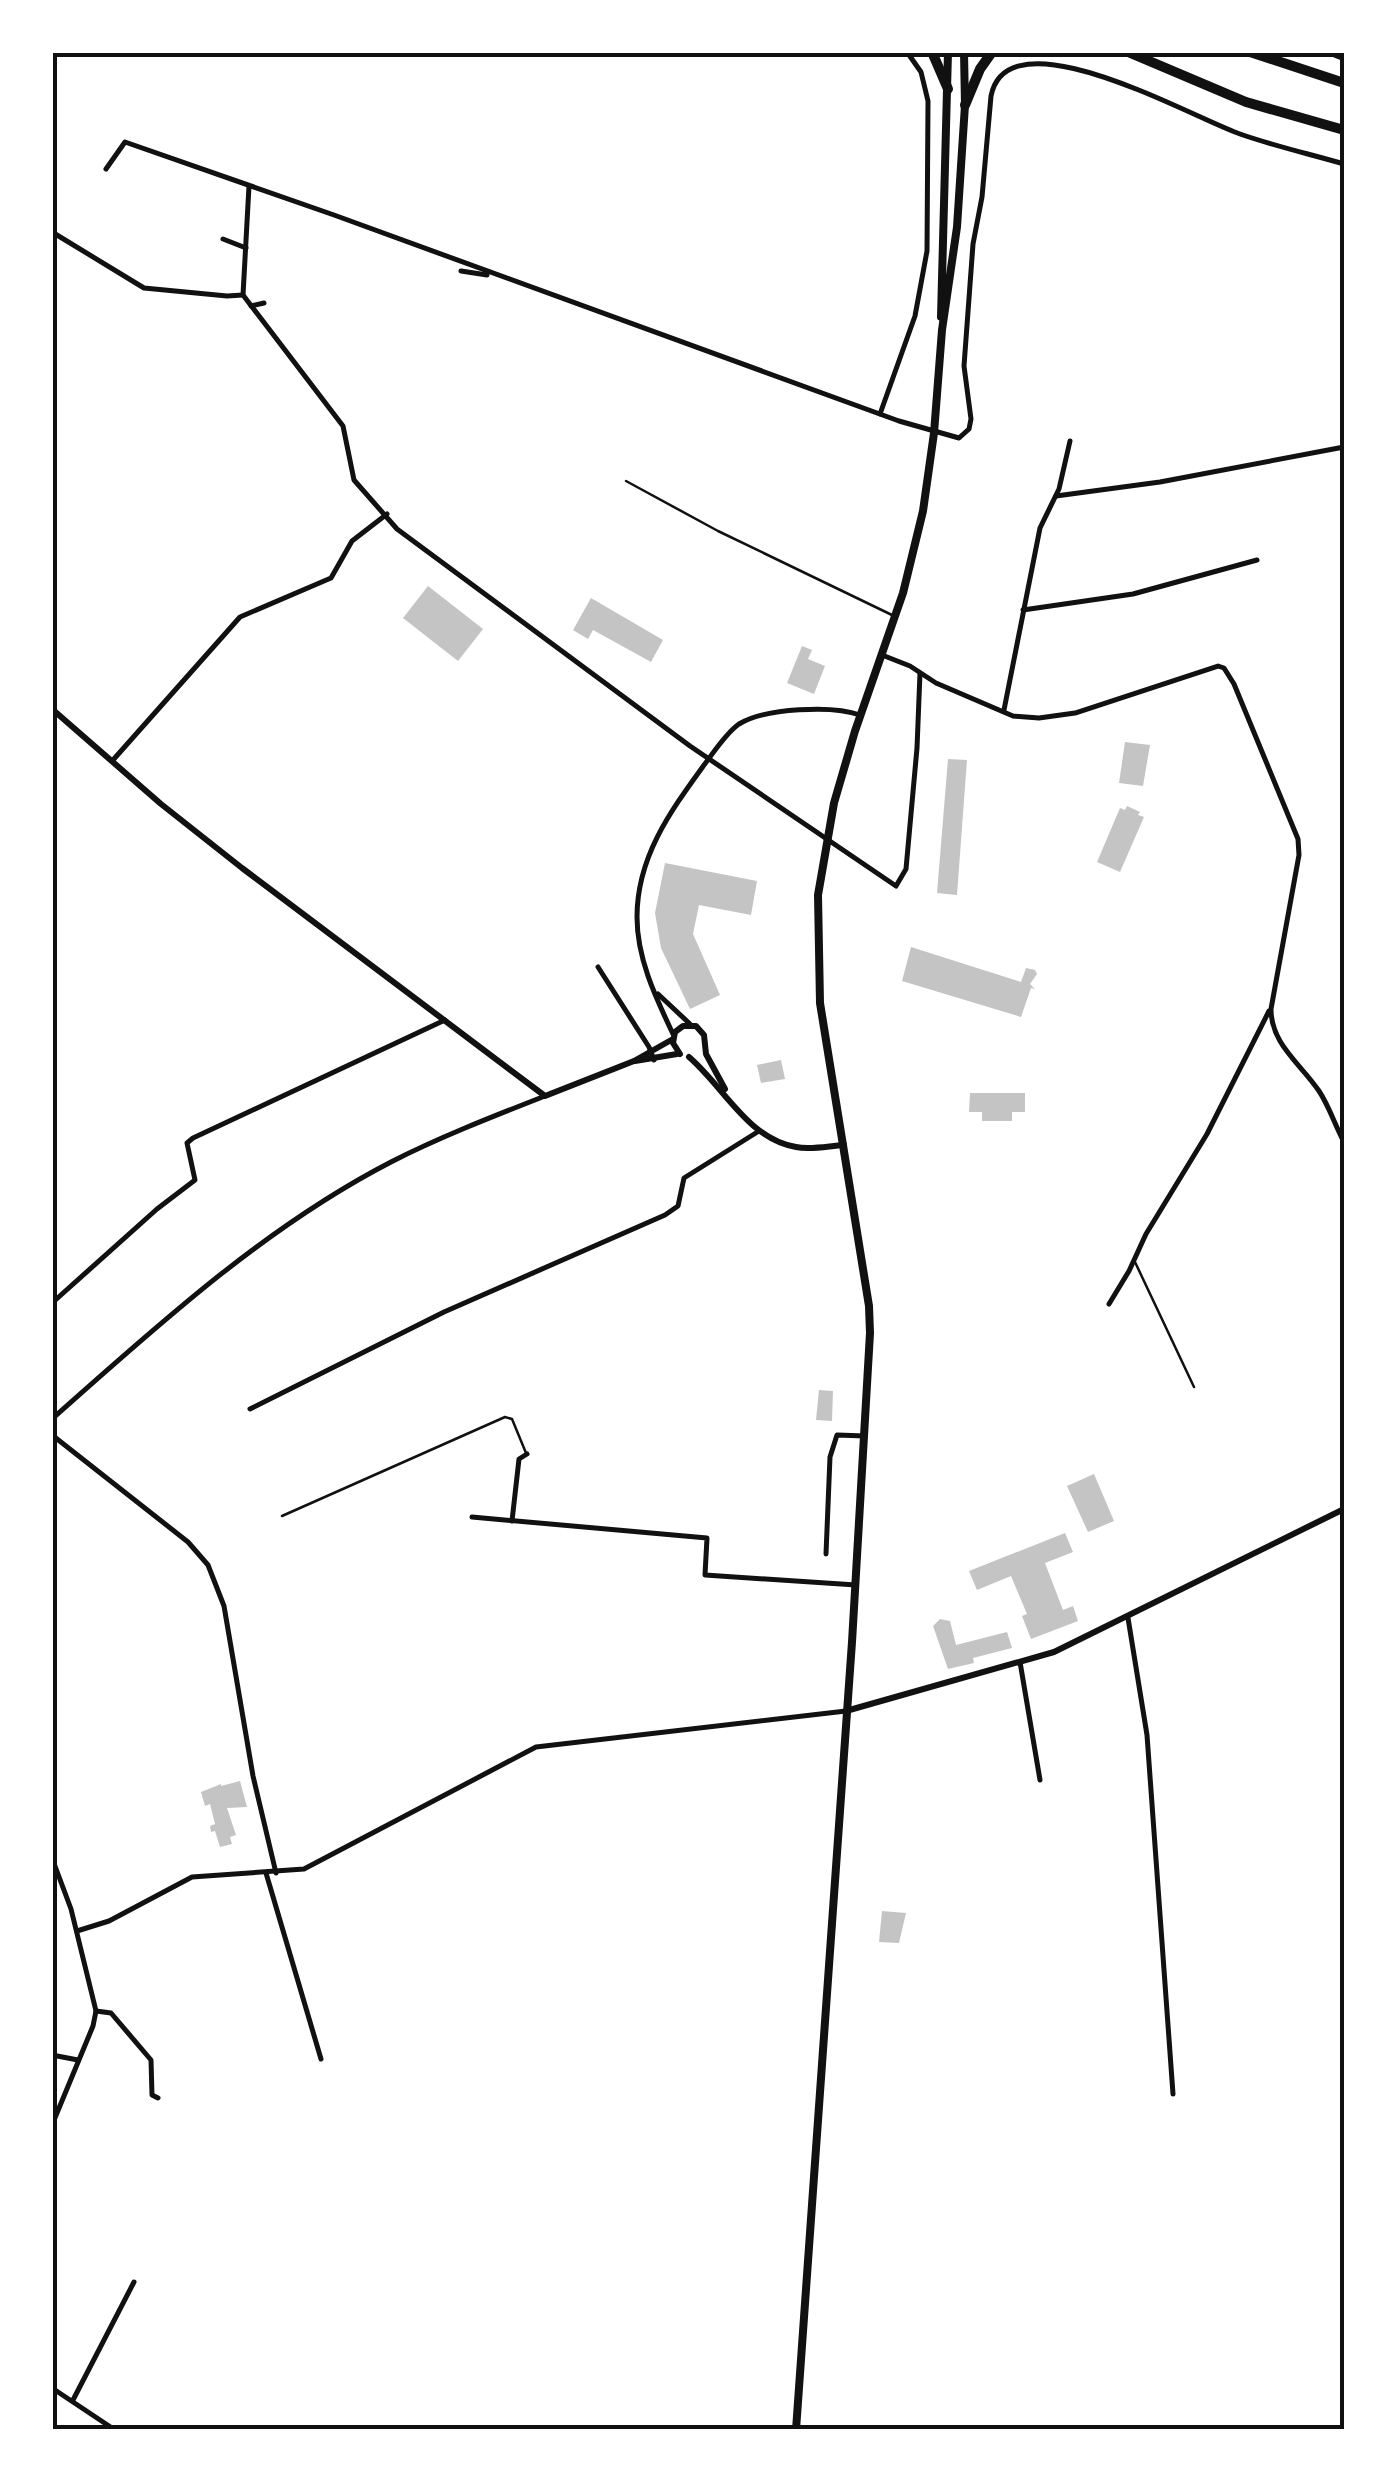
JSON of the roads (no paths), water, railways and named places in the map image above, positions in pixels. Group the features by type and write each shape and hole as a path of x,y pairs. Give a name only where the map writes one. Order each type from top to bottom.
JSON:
{"highway":[{"path":"932,52 948,89"},
{"path":"965,105 992,52"},
{"path":"1128,52 1246,102 1344,130"},
{"path":"1250,52 1344,83"},
{"path":"1334,52 1344,56"}],"main road":[{"path":"942,330 948,52"},
{"path":"796,2430 856,1585 869,1306 818,984 817,918 830,818 916,548 934,433 942,330 957,228 965,105 964,52"}],"street":[{"path":"880,414 915,316 927,251 928,101 921,72 907,52"},
{"path":"106,170 125,142 880,414 959,438 969,430 972,419 964,366 973,244 982,197 992,88 1008,70 1031,62 1074,67 1240,134 1344,164"},
{"path":"249,186 243,295 342,426 354,480 397,529 709,759 896,886 906,868 920,674"},
{"path":"52,232 144,288 243,295"},
{"path":"223,239 246,248"},
{"path":"460,271 500,277"},
{"path":"251,306 264,304"},
{"path":"1004,710 1040,528 1056,496 1070,442"},
{"path":"1056,496 1160,482 1344,448"},
{"path":"113,760 240,617 331,578 352,541 387,514"},
{"path":"1024,610 1133,594 1257,560"},
{"path":"882,655 1014,716 1039,718 1075,714 1218,666 1224,668 1298,840 1299,855 1270,1009 1207,1134 1108,1304"},
{"path":"52,709 242,868 545,1096"},
{"path":"680,1054 644,964 638,932 640,881 660,827 736,726 766,713 837,710 860,715"},
{"path":"598,967 654,1060"},
{"path":"656,992 704,1035 703,1048 728,1095"},
{"path":"1270,1009 1276,1038 1320,1092 1344,1142"},
{"path":"52,1303 195,1180 187,1143 193,1138 447,1019"},
{"path":"52,1419 212,1280 285,1228 393,1162 634,1061 673,1037 680,1027 690,1024"},
{"path":"689,1056 703,1048"},
{"path":"634,1061 689,1056 759,1132 800,1148 844,1144"},
{"path":"250,1408 444,1312 665,1215 678,1206 684,1178 759,1132"},
{"path":"52,1434 188,1542 208,1565 225,1610 253,1776 276,1873"},
{"path":"826,1554 830,1458 837,1435 865,1436"},
{"path":"512,1521 519,1459 526,1454"},
{"path":"77,1931 109,1921 192,1878 304,1869 493,1767 536,1748 846,1711 1054,1652 1344,1509"},
{"path":"472,1517 708,1538 705,1575 856,1585"},
{"path":"1128,1618 1146,1734 1173,2094"},
{"path":"1020,1662 1040,1780"},
{"path":"52,1858 77,1931 96,2011 52,2125"},
{"path":"266,1873 321,2060"},
{"path":"96,2011 111,2013 152,2060 152,2094 158,2098"},
{"path":"52,2055 78,2060"},
{"path":"73,2400 134,2282"},
{"path":"52,2388 114,2430"}],"lane":[{"path":"626,481 718,531 896,616"},
{"path":"1134,1260 1194,1387"},
{"path":"282,1516 505,1417 512,1419 526,1454"}]}
